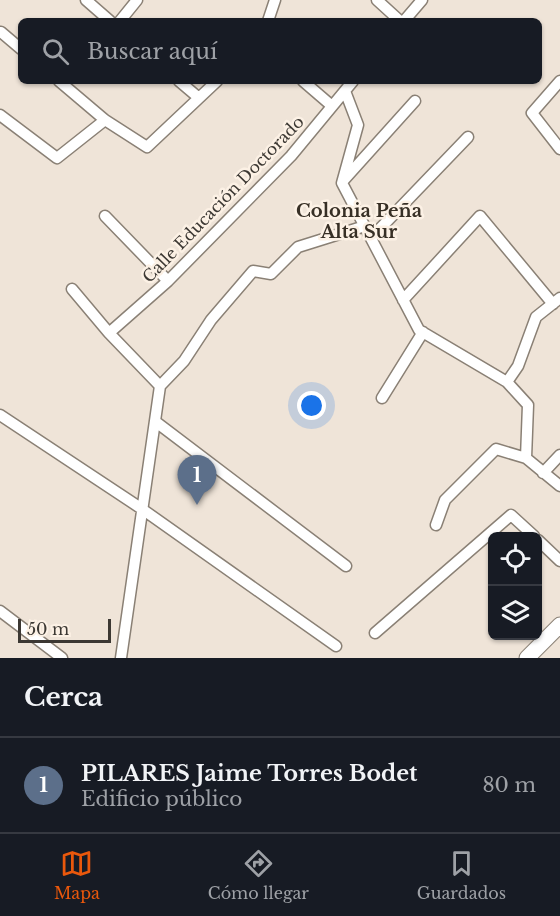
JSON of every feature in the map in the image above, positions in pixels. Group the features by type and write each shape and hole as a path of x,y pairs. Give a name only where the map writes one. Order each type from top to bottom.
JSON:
{"street":[{"path":"86,0 107,18"},
{"path":"122,18 137,0"},
{"path":"269,18 275,0"},
{"path":"377,0 398,18"},
{"path":"405,18 422,0"},
{"path":"1,33 18,47"},
{"path":"560,81 532,112 560,149"},
{"path":"63,84 105,120 147,147 214,84"},
{"path":"183,84 199,98"},
{"path":"306,84 332,106"},
{"name":"Calle Educación Doctorado","path":"109,333 168,281 291,156 351,84"},
{"path":"345,91 358,124 342,183 419,330 507,382 528,405 526,458"},
{"path":"342,183 415,101"},
{"path":"0,115 57,158 105,120"},
{"path":"371,238 468,137"},
{"path":"105,216 168,281"},
{"path":"403,300 480,216 556,301 537,317 518,366 507,382"},
{"path":"121,658 160,386 184,361 211,320 253,271 271,274 298,247 365,226"},
{"path":"72,289 109,333 160,386"},
{"path":"382,398 423,332"},
{"path":"0,415 142,509 336,646"},
{"path":"156,422 346,566"},
{"path":"436,525 445,500 496,449 526,458 560,486"},
{"path":"543,473 560,455"},
{"path":"491,532 511,515 529,532"},
{"path":"375,633 488,535"},
{"path":"542,544 560,561"},
{"path":"0,611 5,621 62,658"},
{"path":"527,658 560,625"}],"place":[{"name":"PILARES Jaime Torres Bodet","path":"197,505"}],"district":[{"name":"Colonia Peña Alta Sur","path":"359,221"}]}
